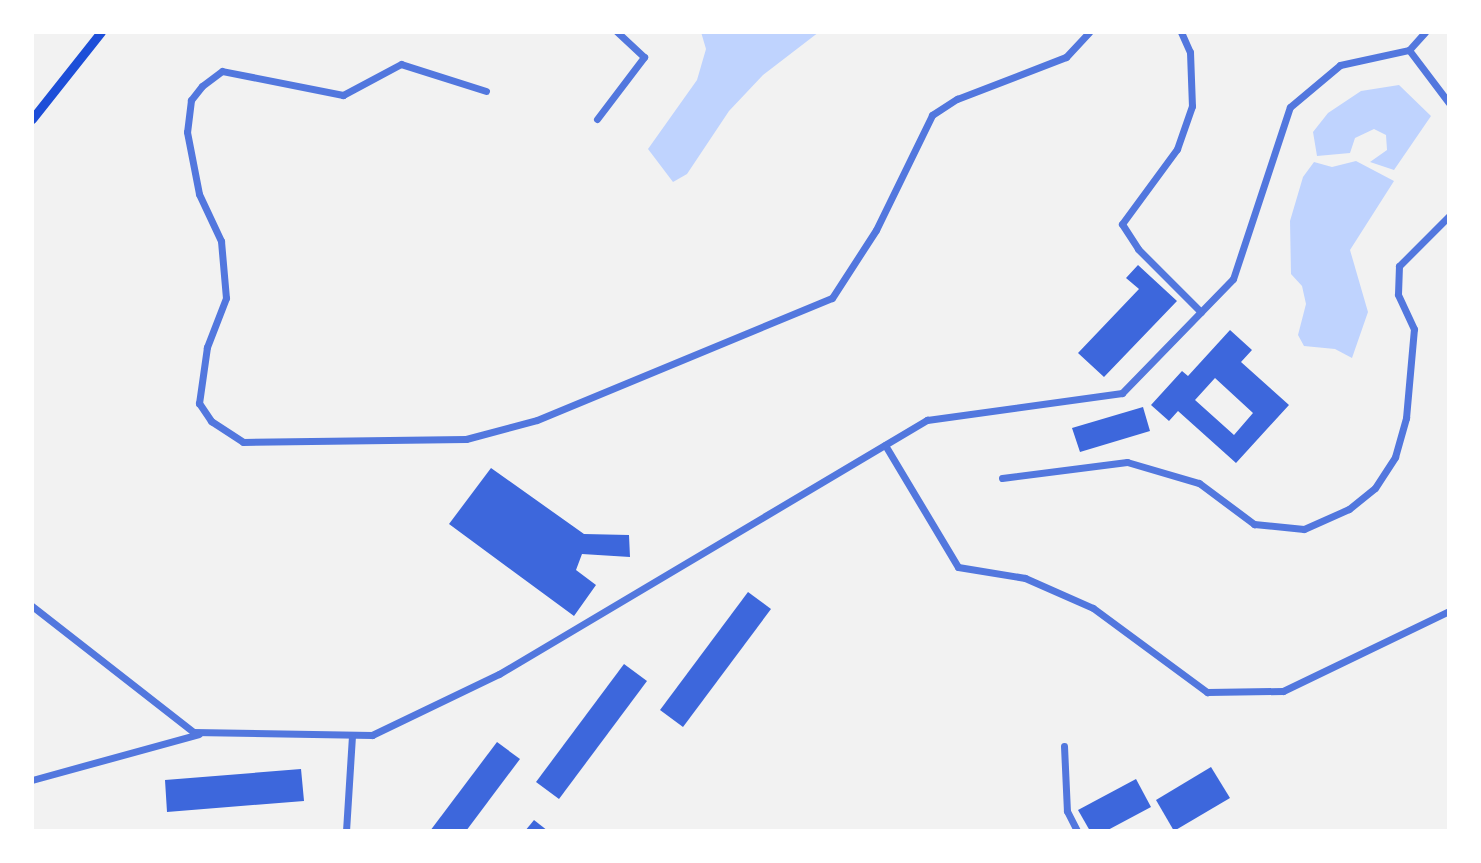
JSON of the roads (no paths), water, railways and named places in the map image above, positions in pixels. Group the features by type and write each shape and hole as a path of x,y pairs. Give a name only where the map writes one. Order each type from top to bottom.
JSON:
{"main road":[{"path":"32,119 101,32"}],"street":[{"path":"597,119 644,57 617,32"},
{"path":"486,91 401,64 343,95 222,71 202,86 191,100 187,132 199,194 221,241 226,298 207,347 199,403 211,421 243,442 466,439 537,420 832,298 876,230 932,115 957,99 1066,57 1089,32"},
{"path":"1181,32 1190,52 1192,106 1177,149 1122,224 1138,249 1201,312"},
{"path":"32,606 193,732 372,735 499,674 927,420 1122,393 1233,279 1290,107 1340,65 1409,50 1425,32"},
{"path":"1409,50 1449,103"},
{"path":"1002,478 1127,462 1199,483 1254,524 1304,529 1349,509 1375,488 1395,457 1406,418 1414,329 1398,294 1399,266 1449,216"},
{"path":"885,445 958,567 1025,578 1093,608 1207,692 1283,691 1449,611"},
{"path":"32,780 205,733"},
{"path":"346,831 352,735"},
{"path":"1064,746 1067,811 1077,831"}],"water":[{"path":"701,32 819,32 763,75 729,111 687,174 673,182 648,149 697,80 706,49"},
{"path":"1399,85 1431,116 1394,170 1370,162 1387,150 1386,135 1374,129 1355,138 1350,153 1317,156 1313,132 1328,113 1361,91"},
{"path":"1356,161 1394,181 1350,250 1368,312 1352,358 1335,349 1304,346 1298,335 1306,304 1302,286 1291,274 1290,221 1303,177 1314,162 1332,167"}]}
